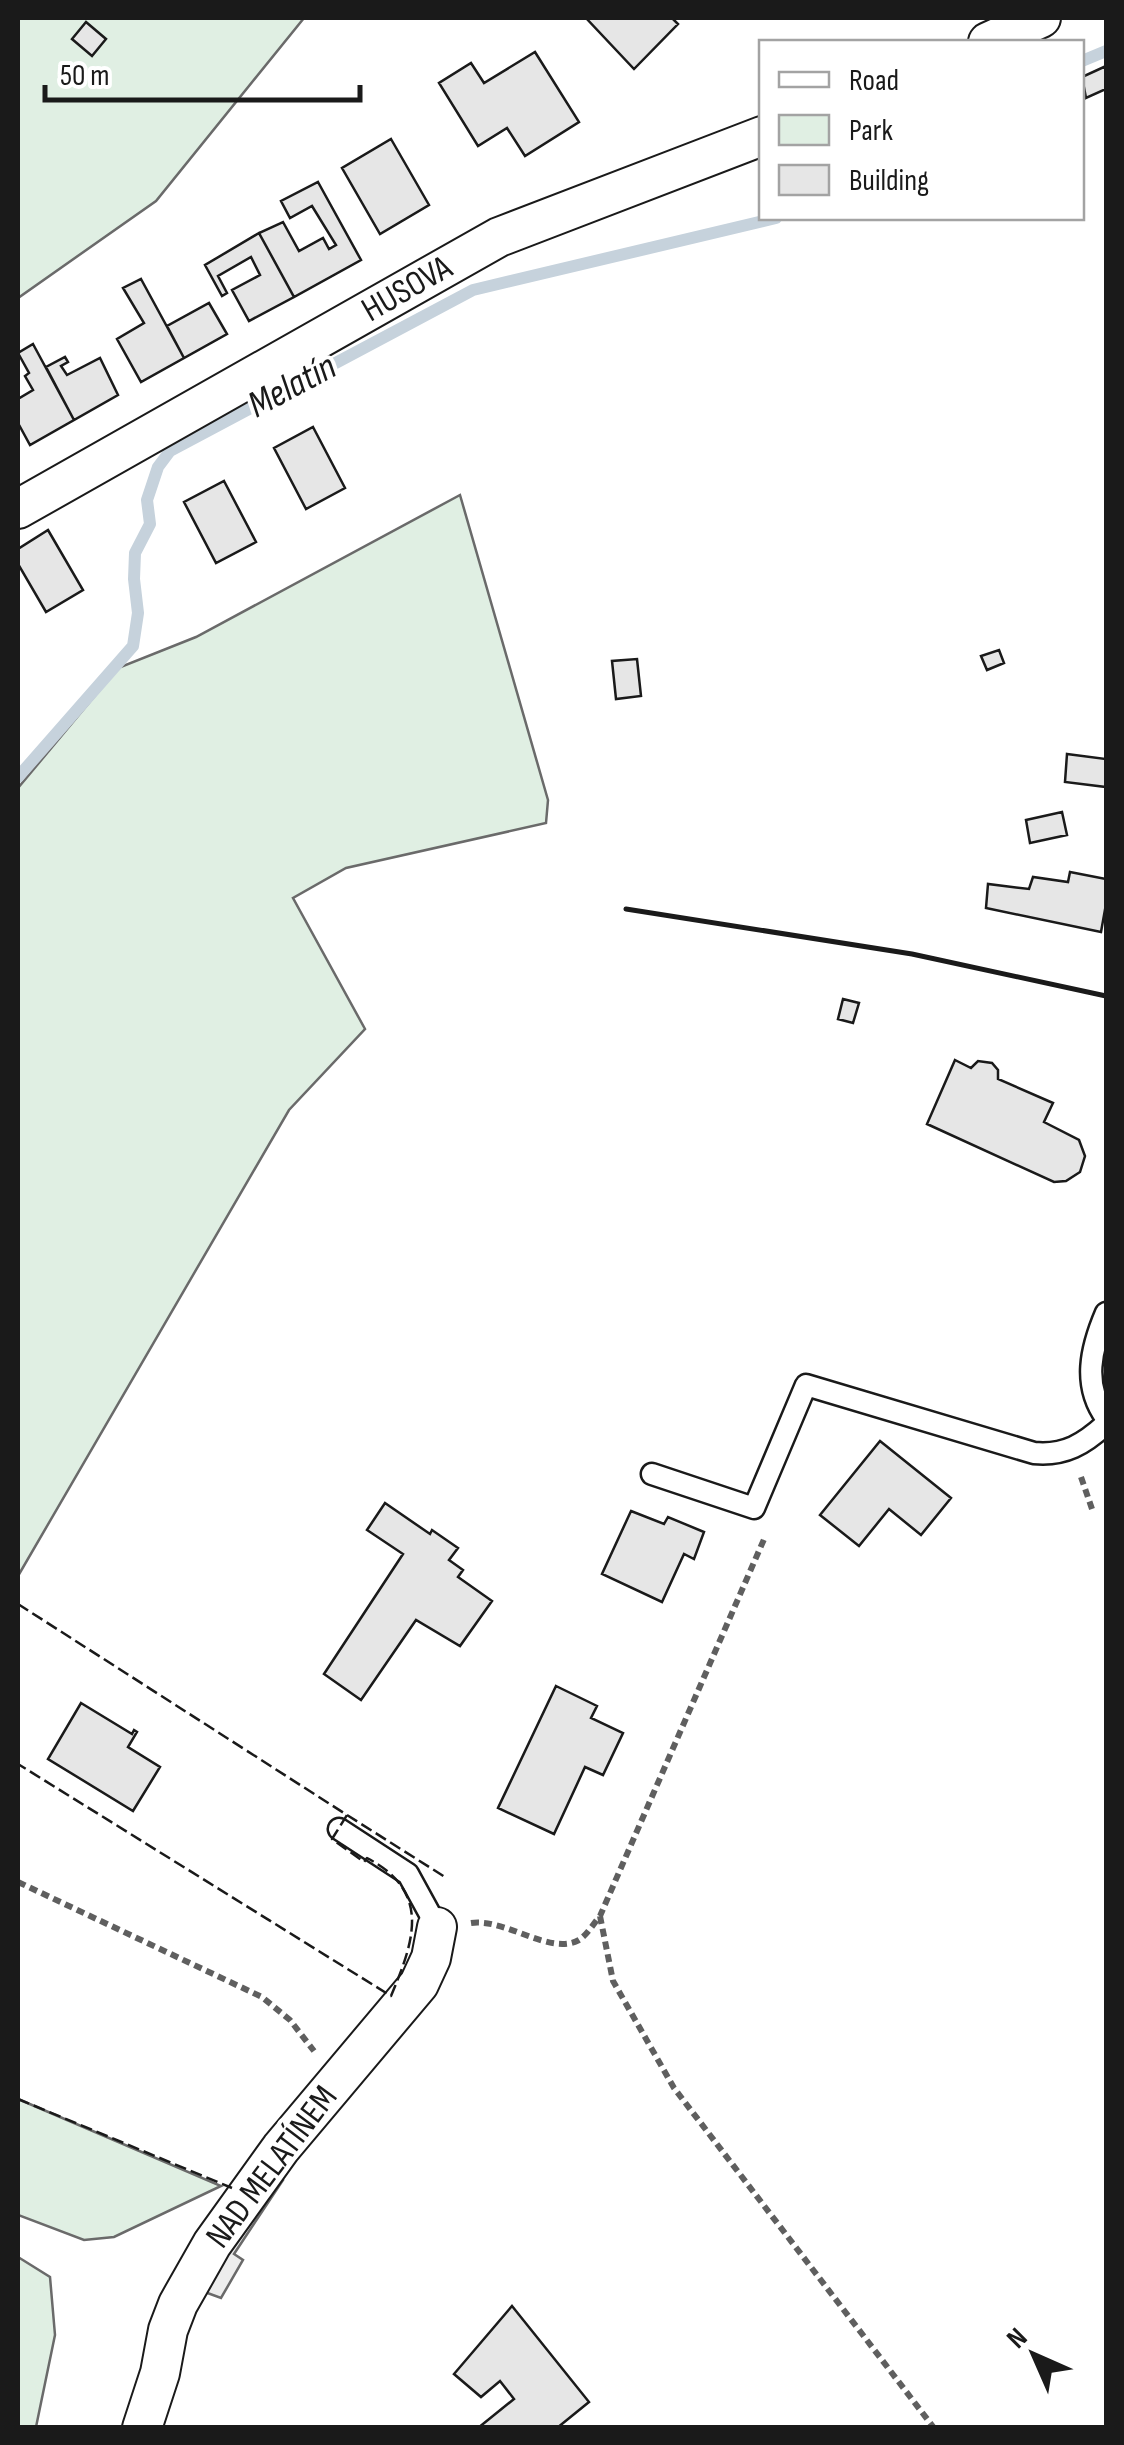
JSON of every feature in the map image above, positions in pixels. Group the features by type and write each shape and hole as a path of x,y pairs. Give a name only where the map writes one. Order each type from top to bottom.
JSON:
{"street":[{"path":"992,40 1041,18"},
{"name":"HUSOVA","path":"18,509 499,237 759,137"},
{"name":"NAD MELATÍNEM","path":"142,2428 178,2304 242,2199 336,2080 419,1984 437,1927"}],"lane":[{"path":"652,1474 754,1508 806,1384 1034,1452 1052,1454 1069,1450 1088,1440 1106,1421 1092,1392 1090,1374 1098,1331 1106,1313"},
{"path":"338,1829 408,1874 437,1927"}],"path":[{"path":"437,1927 488,1921 560,1944 579,1940 600,1916 765,1538 754,1508"},
{"path":"18,1882 262,1997 290,2020 336,2080"},
{"path":"600,1916 614,1982 674,2088 934,2428"}],"green space":[{"path":"18,18 304,18 156,201 18,298"},
{"path":"460,495 548,800 546,823 346,868 293,898 365,1029 289,1110 18,1576 18,788 118,668 196,637"},
{"path":"18,2099 221,2186 114,2237 84,2240 18,2215"},
{"path":"18,2257 50,2277 55,2335 36,2427 18,2427"}],"shaded area":[{"path":"273,2173 283,2180 234,2254 243,2260 221,2298 202,2291"}],"building":[{"path":"586,18 672,18 678,24 634,69"},
{"path":"86,22 106,39 92,56 72,39"},
{"path":"535,52 579,122 525,156 507,128 478,146 439,83 471,63 484,83"},
{"path":"1106,66 1106,89 1086,98 1084,76"},
{"path":"391,139 429,205 380,234 342,168"},
{"path":"318,182 361,260 294,297 259,233 283,222 299,251 323,238 329,249 336,245 312,206 290,218 281,201"},
{"path":"259,233 294,297 249,321 232,290 260,275 251,257 218,276 227,293 222,296 205,265"},
{"path":"141,279 184,358 141,382 117,339 144,323 123,288"},
{"path":"209,303 227,334 184,358 167,326"},
{"path":"33,344 74,420 30,445 18,423 18,399 33,390 18,353"},
{"path":"65,357 68,362 61,366 67,375 100,358 118,395 74,420 46,367"},
{"path":"313,427 345,488 306,509 274,448"},
{"path":"224,481 256,542 216,563 184,502"},
{"path":"48,530 83,590 46,612 18,564 18,549"},
{"path":"999,650 1004,663 987,670 981,656"},
{"path":"637,659 641,696 616,699 612,661"},
{"path":"1067,754 1106,759 1106,787 1065,782"},
{"path":"1062,812 1067,835 1030,843 1026,820"},
{"path":"1070,872 1106,879 1101,932 986,908 988,884 1029,889 1033,877 1068,882"},
{"path":"843,999 859,1003 853,1023 838,1019"},
{"path":"955,1060 971,1068 978,1061 992,1063 998,1070 998,1079 1053,1103 1044,1122 1079,1140 1085,1156 1080,1172 1066,1181 1054,1182 927,1124"},
{"path":"880,1441 951,1498 921,1535 889,1509 859,1546 820,1515"},
{"path":"385,1503 458,1548 449,1560 463,1570 458,1577 492,1601 460,1646 416,1620 361,1700 324,1674 403,1554 367,1530"},
{"path":"631,1511 664,1524 668,1517 704,1532 694,1559 684,1554 662,1602 602,1574"},
{"path":"556,1686 597,1706 591,1718 623,1733 603,1775 585,1767 554,1834 498,1808"},
{"path":"81,1703 132,1734 137,1732 128,1747 160,1767 133,1811 48,1759"},
{"path":"512,2306 589,2402 557,2428 478,2428 514,2399 500,2381 481,2397 454,2374"}],"waterway":[{"name":"Melatín","path":"1084,60 1106,51"},
{"name":"Melatín","path":"18,777 133,646 138,613 135,553 150,524 147,500 158,467 170,451 473,290 768,220"}],"fence":[{"path":"18,1604 347,1815 332,1839 364,1862 367,1858 388,1871 409,1902 411,1937 391,1996 18,1764"},
{"path":"347,1815 445,1877"},
{"path":"18,2099 232,2188"}],"wall":[{"path":"626,909 912,954 1106,996"}]}
